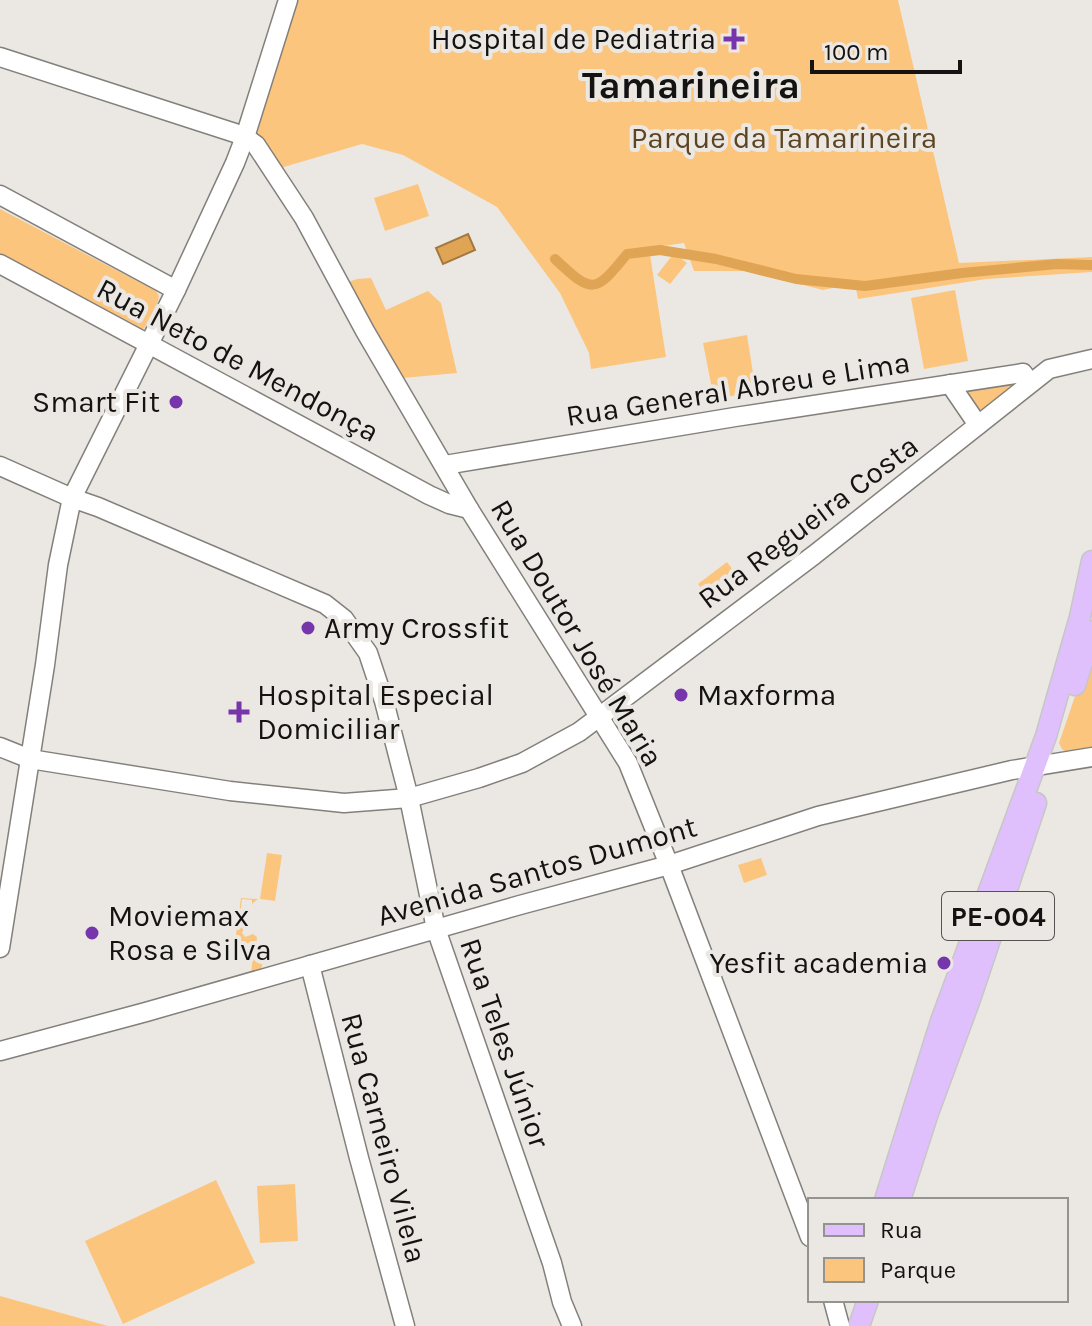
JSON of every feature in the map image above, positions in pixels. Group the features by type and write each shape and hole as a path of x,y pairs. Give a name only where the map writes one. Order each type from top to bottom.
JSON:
{"main road":[{"name":"PE-004","path":"901,1198 969,1002 1042,765 1092,561"},
{"name":"PE-004","path":"886,1198 941,1021 1092,631"},
{"path":"847,1326 853,1302"},
{"path":"859,1326 867,1302"}],"street":[{"path":"0,948 58,565 72,498 176,290 245,137 288,0"},
{"path":"0,57 245,137"},
{"name":"Rua Doutor José Maria","path":"245,137 256,145 281,180 365,331 445,465 460,502 628,763 808,1232"},
{"path":"0,195 176,290"},
{"name":"Rua Neto de Mendonça","path":"0,264 429,495 460,502"},
{"name":"Rua Regueira Costa","path":"0,747 30,759 230,791 344,803 409,798 522,763 599,717 826,545 1049,369 1092,359"},
{"name":"Rua General Abreu e Lima","path":"445,465 1023,373 1028,380 1025,387"},
{"path":"950,384 978,425"},
{"path":"0,466 72,498"},
{"name":"Rua Teles Júnior","path":"72,498 325,604 344,619 368,653 409,798 436,929 572,1326"},
{"name":"Avenida Santos Dumont","path":"0,1051 669,865 818,816 1042,765 1092,757"},
{"name":"Rua Carneiro Vilela","path":"310,965 405,1326"},
{"path":"834,1302 840,1326"}],"green space":[{"name":"Parque da Tamarineira","path":"292,0 898,0 959,263 1092,257 1092,272 986,279 858,299 855,283 823,290 748,271 694,271 684,243 649,248 666,357 591,369 589,353 560,293 497,207 403,155 362,144 277,169 251,133"},
{"path":"418,184 429,216 385,231 374,198"},
{"path":"0,209 156,291 158,301 147,325 140,332 0,261"},
{"path":"674,253 687,263 670,284 657,275"},
{"path":"371,278 386,310 428,291 441,303 457,373 403,378 348,282"},
{"path":"955,290 968,361 924,369 911,298"},
{"path":"747,335 756,392 714,399 703,343"},
{"path":"1022,379 980,413 959,388"},
{"path":"727,562 740,579 711,601 698,584"},
{"path":"1092,662 1092,749 1066,752 1059,743 1084,670"},
{"path":"267,853 282,855 275,901 260,899"},
{"path":"761,858 767,875 744,883 738,865"},
{"path":"241,898 258,899 252,904 252,900 242,899 239,924 245,925 242,933 245,937 253,934 257,937 256,949 263,960 261,972 251,974 254,944 235,942"},
{"path":"216,1180 255,1263 123,1324 85,1241"},
{"path":"295,1184 298,1241 260,1243 257,1186"},
{"path":"0,1296 108,1326 0,1326"}],"shaded area":[{"path":"468,234 475,250 443,264 436,248"}],"waterway":[{"path":"555,259 577,279 593,285 607,277 627,254 660,250 716,259 796,279 865,286 1057,264 1092,265"}],"place":[{"name":"Hospital de Pediatria","path":"734,39"},
{"name":"Smart Fit","path":"176,402"},
{"name":"Army Crossfit","path":"308,628"},
{"name":"Maxforma","path":"681,695"},
{"name":"Hospital Especial Domiciliar","path":"239,712"},
{"name":"Moviemax Rosa e Silva","path":"92,933"},
{"name":"Yesfit academia","path":"944,963"}],"district":[{"name":"Tamarineira","path":"691,85"}]}
